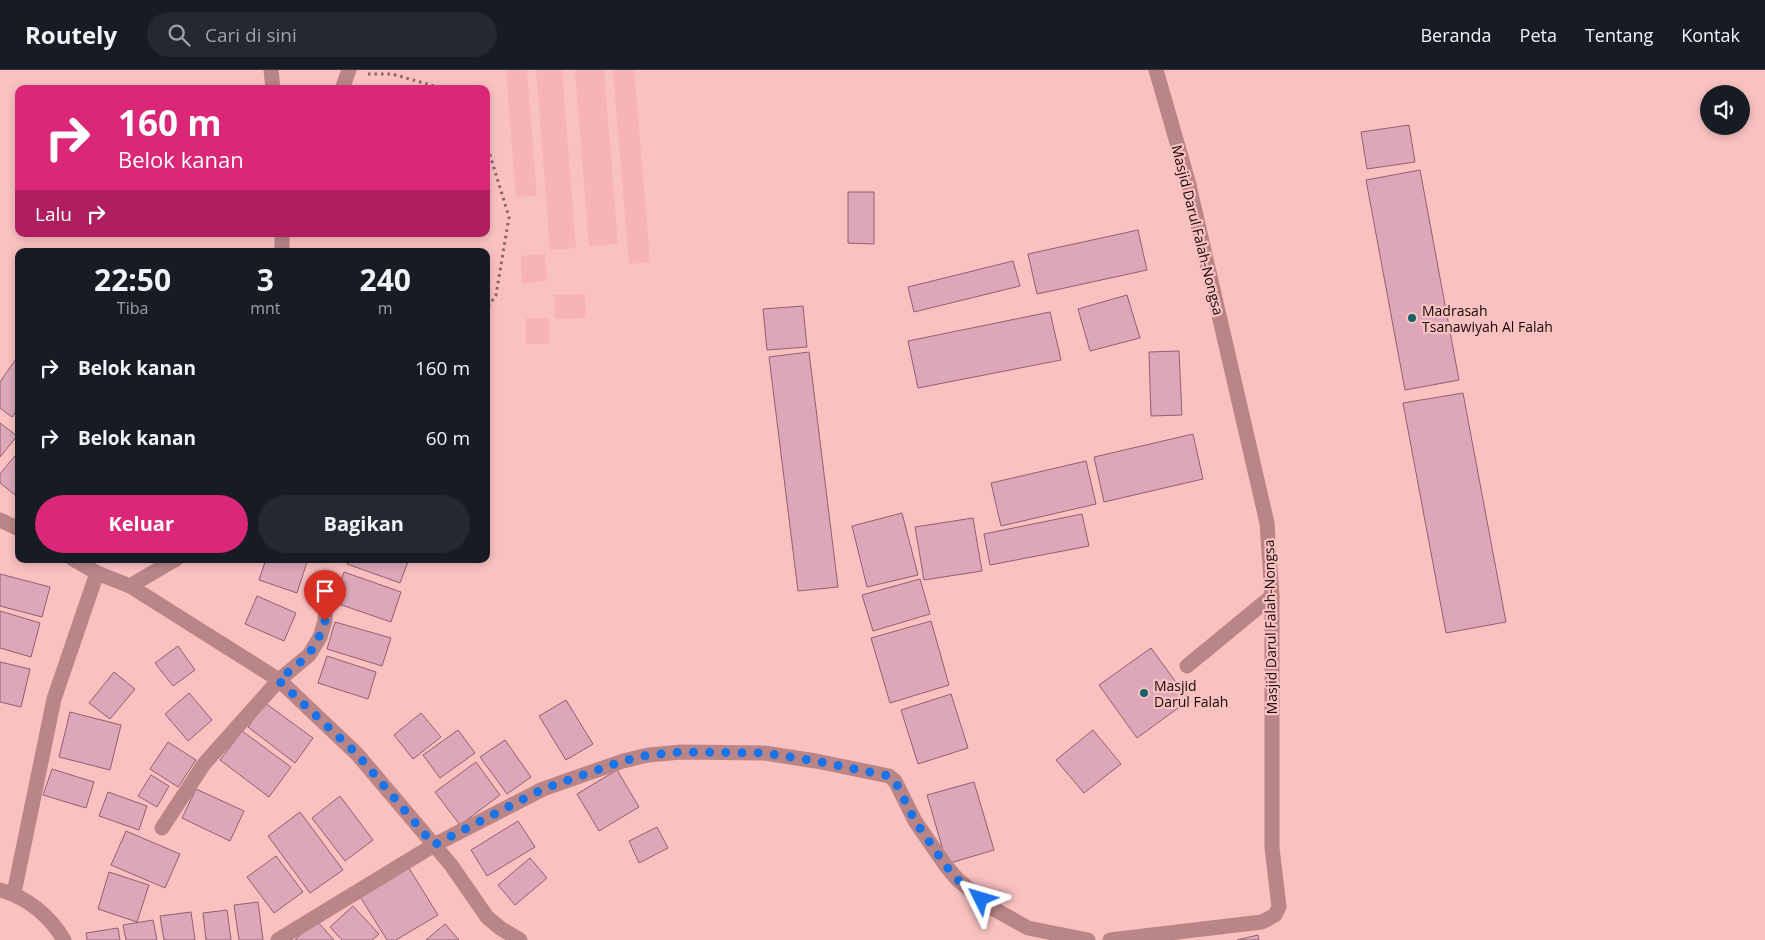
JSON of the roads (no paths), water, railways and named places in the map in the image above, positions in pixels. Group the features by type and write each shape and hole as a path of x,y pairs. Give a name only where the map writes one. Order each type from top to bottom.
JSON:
{"street":[{"path":"271,70 273,85"},
{"name":"Masjid Darul Falah-Nongsa","path":"1113,940 1262,922 1275,915 1279,907 1272,848 1272,596 1267,523 1188,181 1156,70"},
{"path":"344,85 349,72"},
{"path":"0,520 15,527"},
{"path":"80,563 97,573 130,586 278,680 357,754 451,865 487,917 500,928 520,940"},
{"path":"130,586 169,563"},
{"path":"64,940 58,929 45,914 7,892 54,700 97,573"},
{"path":"162,828 204,764 278,680 309,656 320,638 325,621 326,584"},
{"path":"1187,666 1272,596"},
{"path":"278,940 434,845 543,789 623,761 648,755 681,752 764,753 816,761 889,776 895,781 915,821 958,880 992,908 1028,928 1088,940"}],"place":[{"name":"Madrasah Tsanawiyah Al Falah","path":"1412,318"},
{"name":"Masjid Darul Falah","path":"1144,693"}]}
